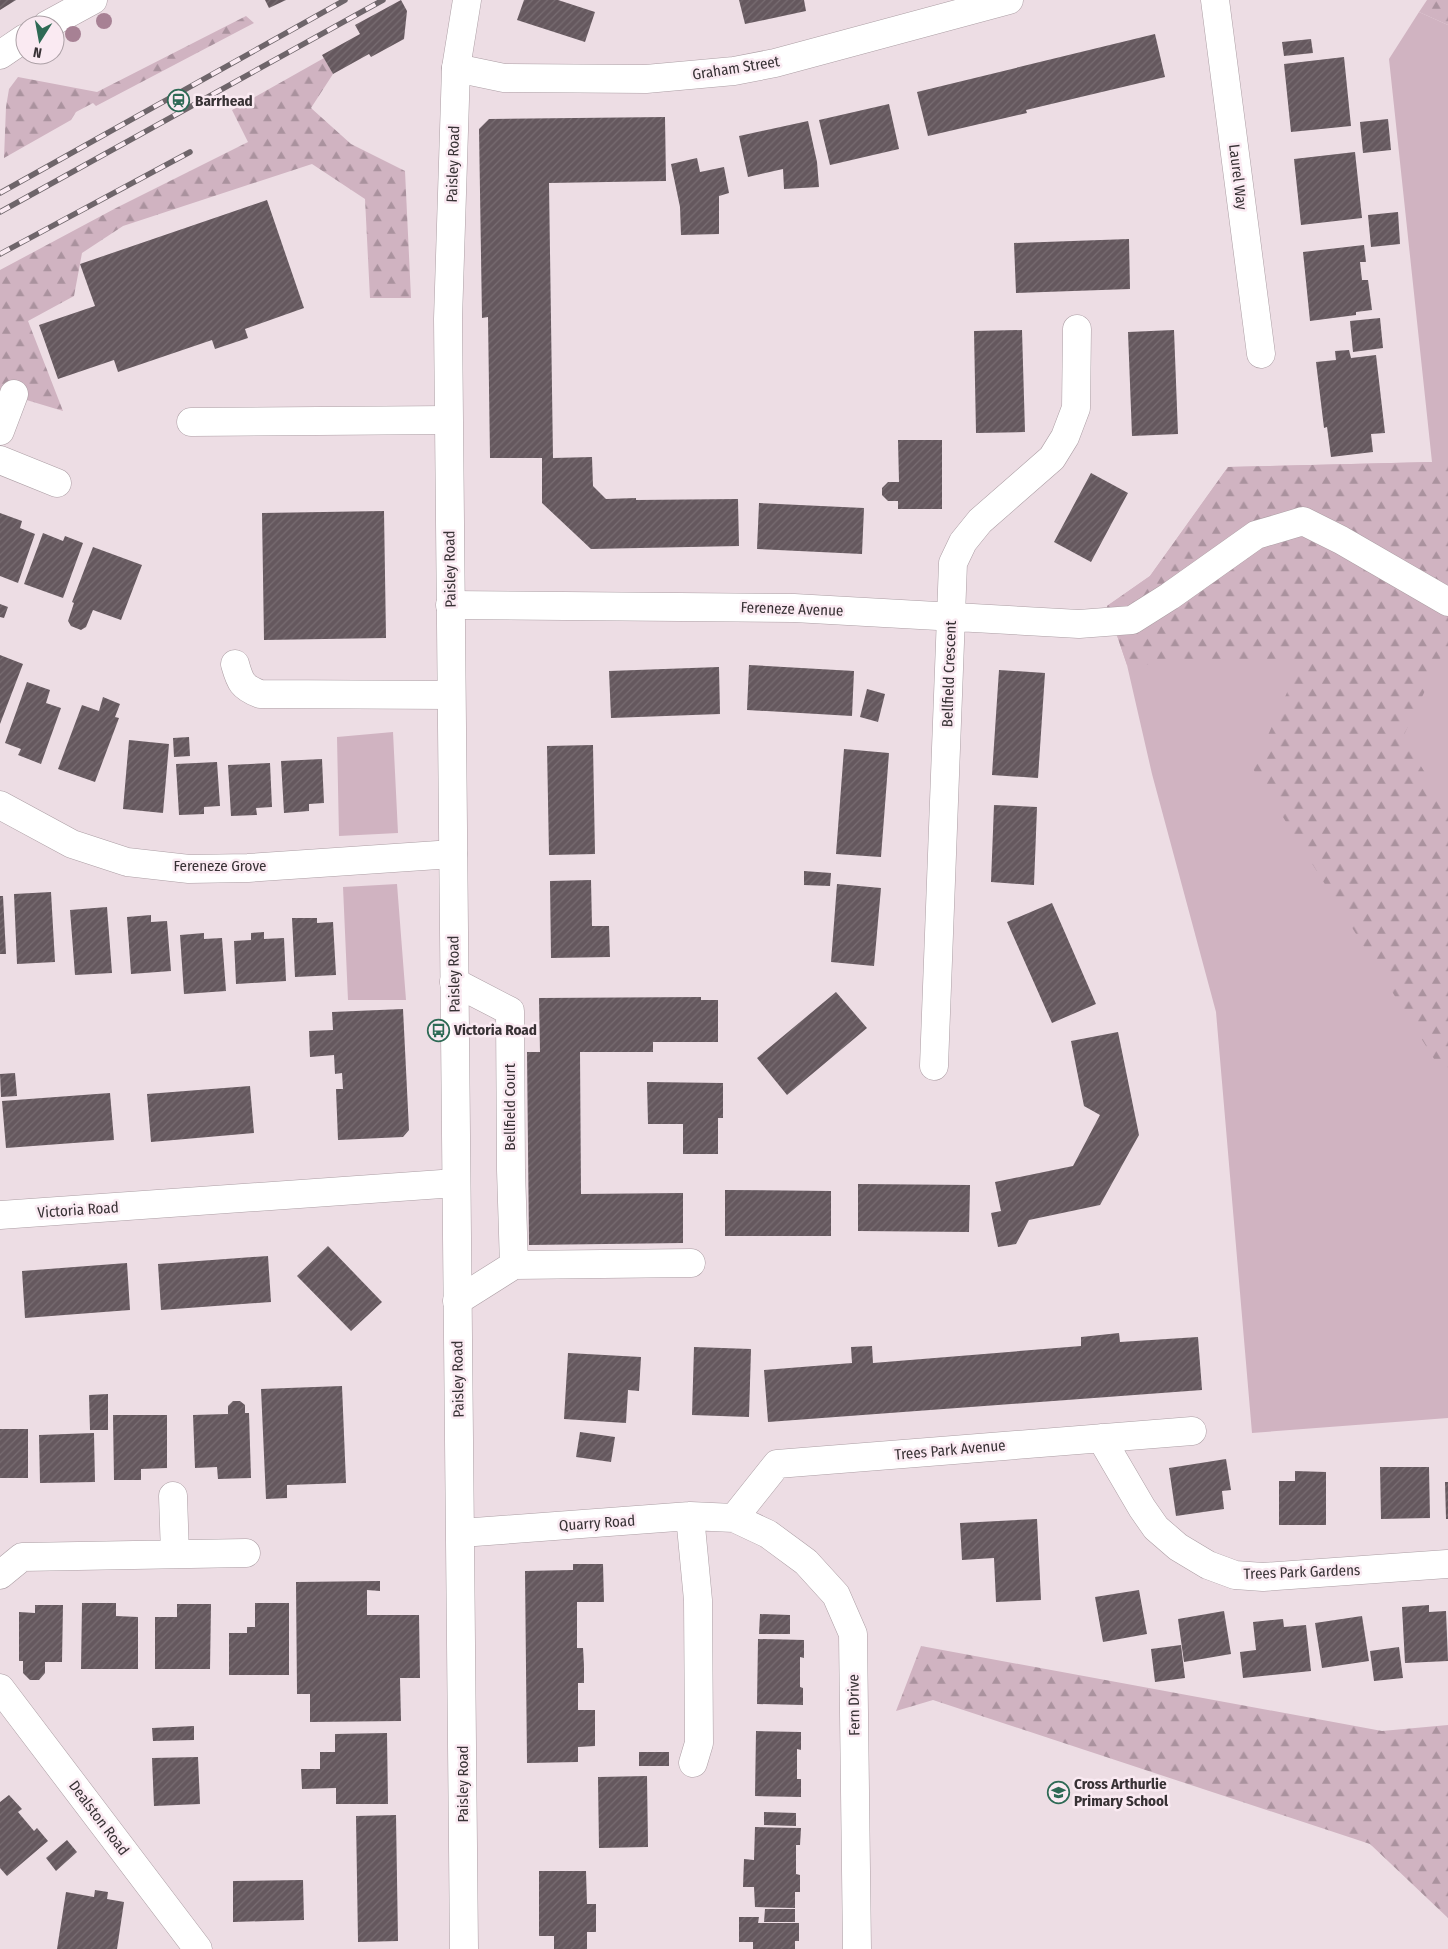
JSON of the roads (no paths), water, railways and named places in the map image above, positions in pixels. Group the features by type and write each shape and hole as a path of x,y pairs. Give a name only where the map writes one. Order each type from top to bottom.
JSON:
{"street":[{"path":"65,15 93,0"},
{"name":"Paisley Road","path":"464,1949 448,319 456,68 467,0"},
{"name":"Graham Street","path":"456,68 504,78 646,79 734,71 775,63 1009,0"},
{"name":"Laurel Way","path":"1215,0 1261,354"},
{"path":"0,55 15,45"},
{"name":"Bellfield Crescent","path":"934,1066 953,563 963,542 980,521 1052,458 1065,437 1076,408 1077,328"},
{"path":"0,432 14,394"},
{"path":"191,422 448,420"},
{"path":"0,460 57,483"},
{"name":"Fereneze Avenue","path":"450,605 794,608 1079,624 1132,620 1170,596 1256,535 1303,520 1448,602"},
{"path":"235,664 240,681 249,690 260,694 451,695"},
{"name":"Fereneze Grove","path":"0,805 72,844 127,862 189,869 248,868 453,854"},
{"name":"Bellfield Court","path":"454,982 510,1011 510,1170 514,1265"},
{"name":"Victoria Road","path":"0,1215 456,1183"},
{"path":"457,1301 514,1265 692,1263"},
{"name":"Trees Park Avenue","path":"734,1518 777,1464 1192,1431"},
{"name":"Trees Park Gardens","path":"1101,1438 1142,1508 1156,1528 1178,1547 1217,1568 1235,1575 1263,1577 1447,1564"},
{"path":"172,1496 175,1554"},
{"path":"690,1516 698,1610 699,1743 693,1762"},
{"name":"Quarry Road","path":"461,1533 690,1516 734,1518"},
{"name":"Fern Drive","path":"734,1518 768,1534 806,1562 836,1595 853,1634 857,1949"},
{"path":"0,1575 22,1557 246,1553"},
{"name":"Dealston Road","path":"0,1688 198,1949"}],"railway":[{"path":"0,193 345,0"},
{"path":"0,212 383,0"},
{"path":"0,254 190,152"}],"place":[{"name":"Barrhead","path":"179,101"},
{"name":"Victoria Road","path":"438,1030"},
{"name":"Cross Arthurlie Primary School","path":"1058,1793"}]}
